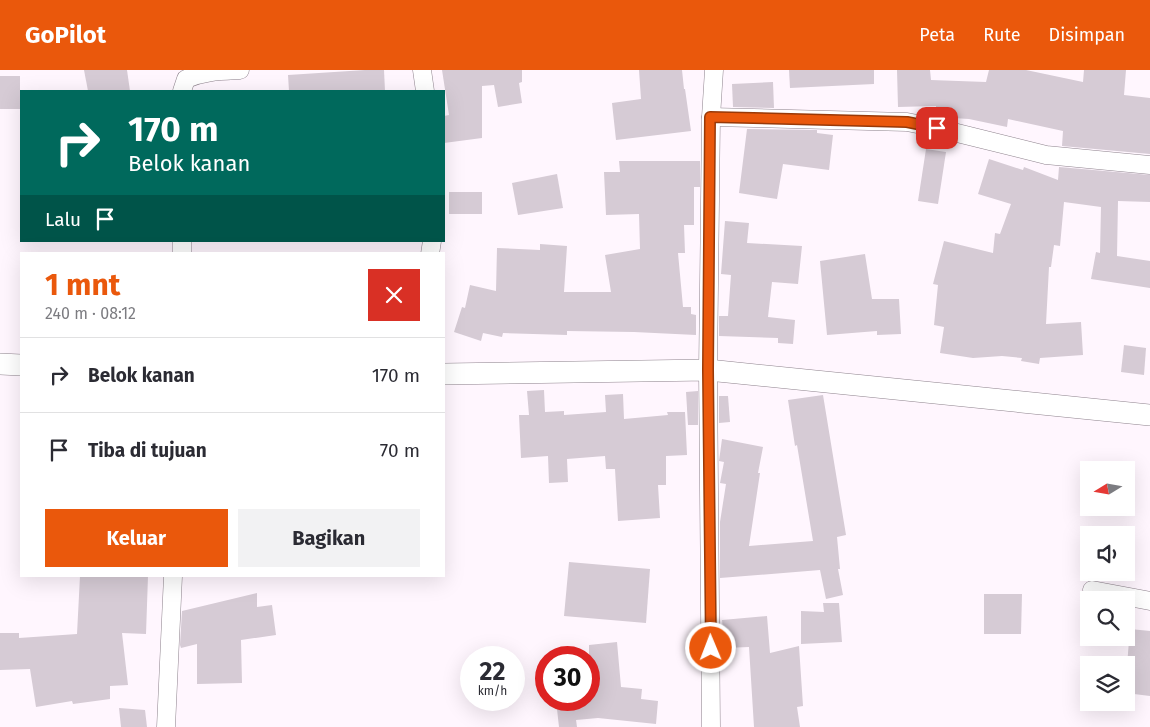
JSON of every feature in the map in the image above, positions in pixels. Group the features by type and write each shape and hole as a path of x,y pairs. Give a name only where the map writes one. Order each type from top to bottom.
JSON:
{"street":[{"path":"182,90 186,79 197,74 210,71 240,70"},
{"path":"422,70 425,90"},
{"path":"711,727 708,370 710,117 714,70"},
{"path":"710,117 907,122 1046,155 1150,165"},
{"path":"0,364 20,365"},
{"path":"445,374 708,370 1150,414"},
{"path":"166,727 173,577"},
{"path":"1092,590 1150,602"}],"building":[{"path":"84,70 127,70 130,90 88,90"},
{"path":"384,70 385,90 289,90 288,75"},
{"path":"442,70 522,70 522,82 519,83 522,103 498,107 494,85 482,86 482,138 445,143 445,116 449,115"},
{"path":"639,70 682,70 691,131 616,140 612,103 641,99"},
{"path":"789,70 874,70 874,84 790,88"},
{"path":"897,70 930,70 931,80 986,82 989,70 1026,70 1083,82 1084,70 1126,70 1124,95 1150,98 1150,154 1062,146 1063,131 1008,119 1007,127 969,119 936,117 936,106 898,107"},
{"path":"0,76 20,76 20,109 0,109"},
{"path":"773,82 774,108 733,107 732,84"},
{"path":"747,129 817,130 817,133 833,135 829,170 783,164 777,199 739,193"},
{"path":"926,149 946,152 938,204 918,201"},
{"path":"989,159 1023,170 1024,167 1058,180 1059,167 1150,175 1150,202 1118,201 1117,256 1150,261 1150,288 1091,279 1096,252 1100,253 1101,207 1064,202 1060,246 1054,245 1051,267 1049,267 1046,324 1081,322 1083,355 1040,358 1039,364 1021,361 1022,358 1002,356 973,358 940,353 944,327 934,325 938,285 933,284 944,241 993,253 995,233 1000,234 1011,204 978,194"},
{"path":"619,161 700,161 700,187 694,187 694,225 684,225 685,253 678,253 683,307 691,307 691,314 696,315 696,335 567,331 567,335 503,333 502,337 483,333 481,341 454,332 462,307 465,308 470,285 496,291 497,248 540,250 540,244 567,246 564,292 611,292 605,255 640,249 639,214 606,215 604,172 620,172"},
{"path":"557,174 563,208 518,215 512,183"},
{"path":"449,192 482,192 482,214 449,214"},
{"path":"725,221 749,223 747,243 802,246 798,284 772,282 768,317 795,320 793,344 778,343 778,338 719,336 719,316 728,316 731,275 721,274"},
{"path":"865,254 872,299 899,299 901,334 877,335 877,331 827,335 820,261"},
{"path":"1124,345 1146,348 1144,375 1121,372"},
{"path":"544,390 545,412 564,411 564,415 606,412 605,395 623,394 624,419 668,415 667,412 685,412 687,455 666,456 666,485 658,485 660,518 618,521 615,469 606,469 605,456 567,459 568,482 549,483 548,456 521,458 519,415 529,415 527,391"},
{"path":"698,391 698,425 688,425 686,392"},
{"path":"823,395 846,535 837,537 840,569 838,569 843,595 826,599 820,570 720,578 720,522 726,484 720,483 724,462 719,461 722,439 763,447 749,546 813,541 788,400"},
{"path":"719,396 728,396 730,422 719,423"},
{"path":"569,562 650,569 646,623 564,616"},
{"path":"80,577 148,577 146,634 122,633 128,685 110,686 110,699 73,704 72,701 36,707 30,669 0,670 0,633 19,633 19,638 77,634"},
{"path":"257,593 257,607 272,605 276,635 241,640 242,683 197,684 197,644 181,648 180,645 182,611"},
{"path":"984,594 1022,594 1021,634 984,634"},
{"path":"823,603 839,603 842,642 801,644 801,611 824,612"},
{"path":"767,616 770,653 799,646 803,706 797,707 800,727 754,727 749,647 725,648 722,620"},
{"path":"1135,630 1150,631 1150,696 1135,694 1135,656 1128,656 1129,646 1135,646"},
{"path":"617,642 621,687 642,689 641,699 658,701 656,724 598,718 576,720 577,727 559,727 557,711 600,711 600,646 589,645"},
{"path":"119,708 145,710 147,727 121,727"}],"route":[{"path":"711,648 708,370 710,117 907,122 937,128"}]}
